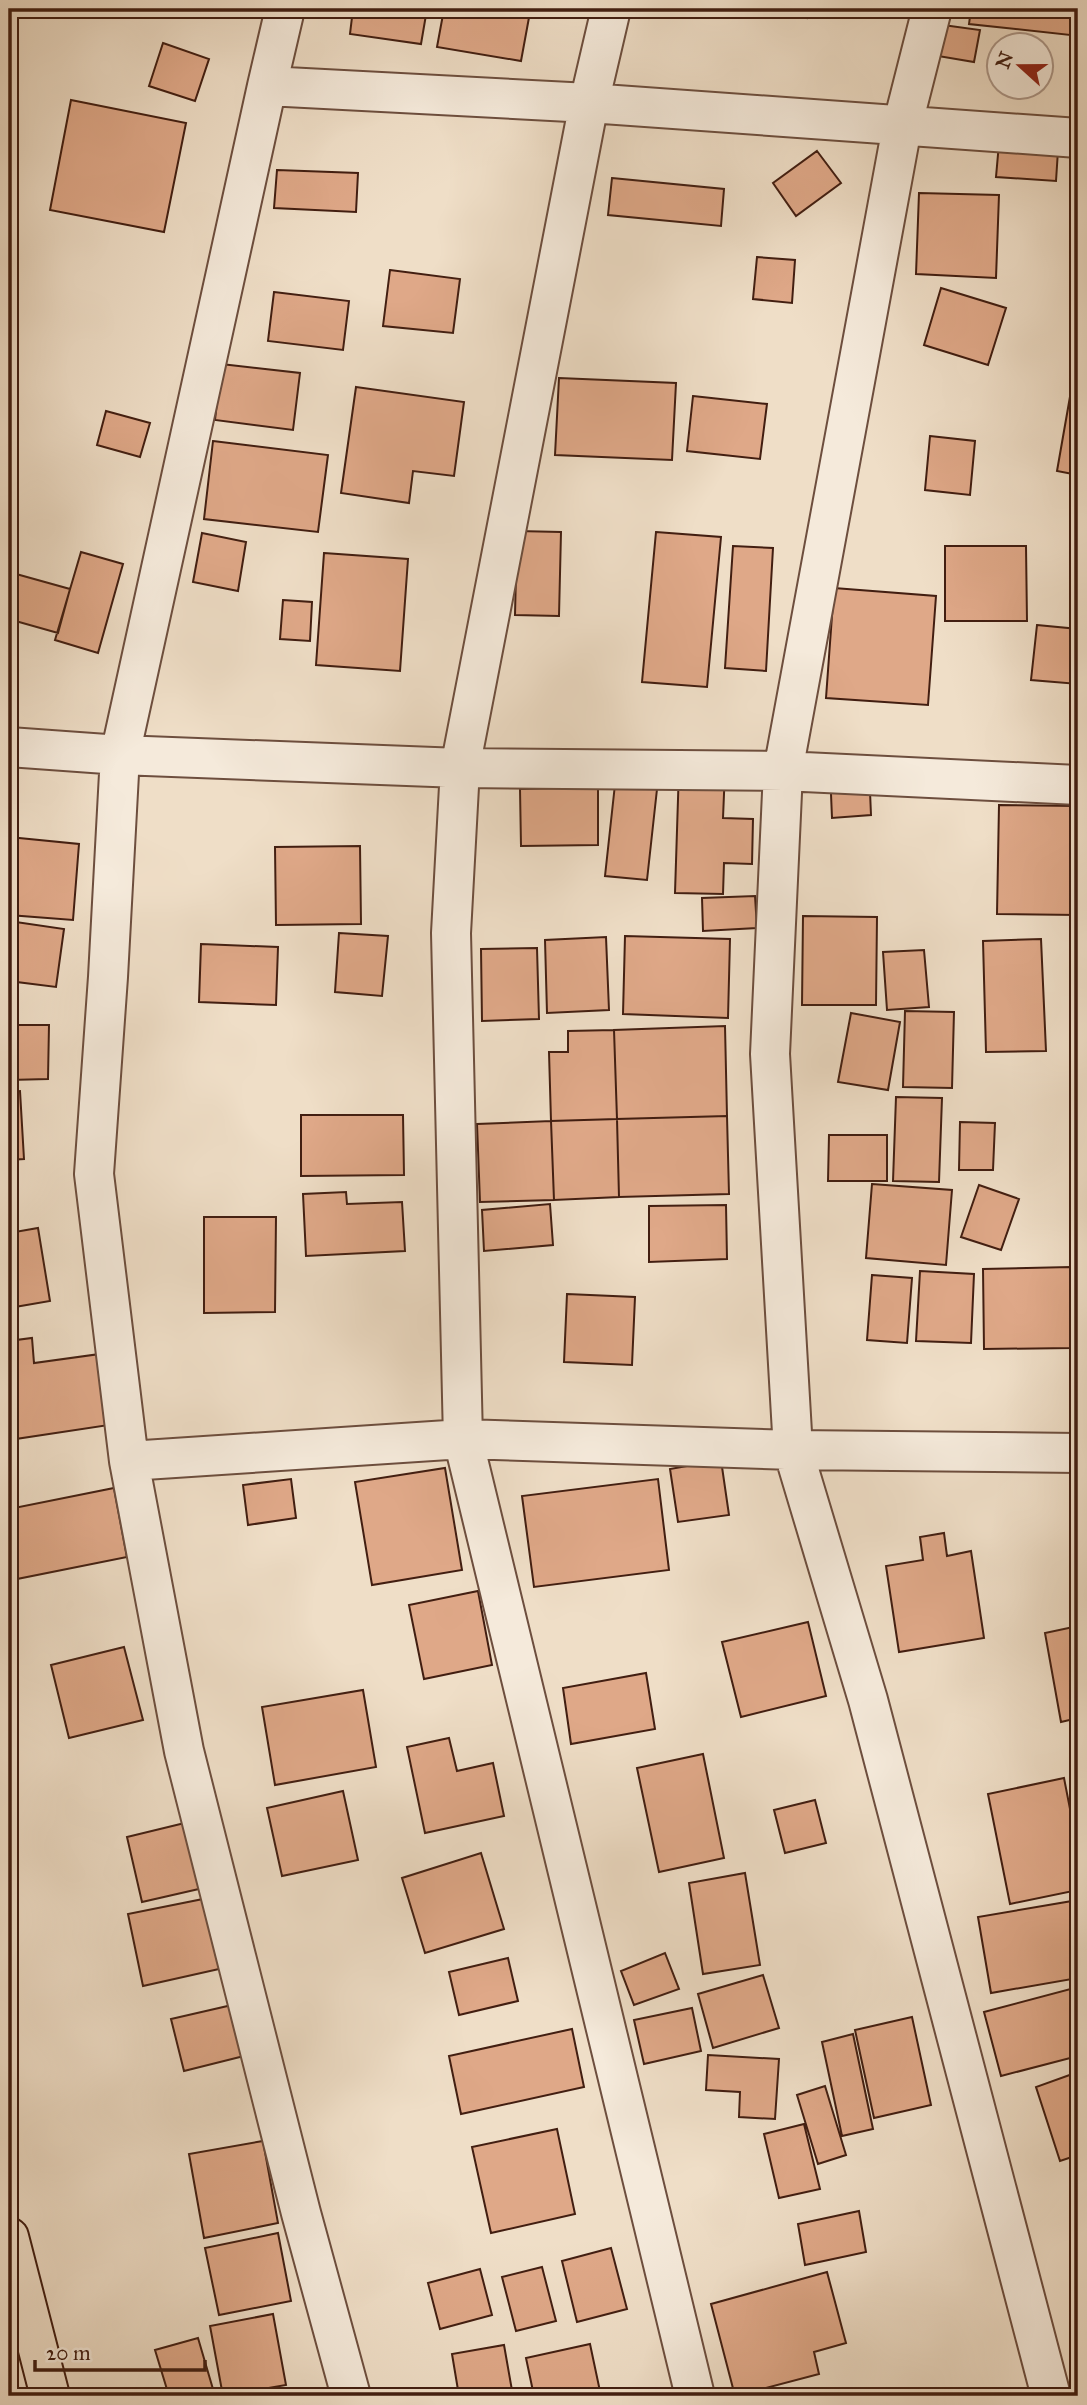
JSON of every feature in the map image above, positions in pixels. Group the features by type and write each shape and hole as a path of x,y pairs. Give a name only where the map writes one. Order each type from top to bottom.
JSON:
{"main road":[{"path":"9,2237 50,2396"}],"street":[{"path":"285,9 120,755 94,1174 129,1461 184,1751 301,2213 351,2396"},
{"path":"611,9 589,103 460,768 451,933 463,1439 695,2396"},
{"path":"932,9 901,127 783,771 770,1054 793,1450 868,1700 1051,2396"},
{"path":"267,86 589,103 1078,138"},
{"path":"9,747 120,755 460,768 783,771 1078,785"},
{"path":"129,1461 463,1439 793,1450 1078,1453"}],"building":[{"path":"353,9 427,9 421,44 350,34"},
{"path":"444,9 507,9 530,12 521,61 437,47"},
{"path":"751,9 809,9 807,18"},
{"path":"971,9 1073,9 1070,35 969,24"},
{"path":"943,25 980,30 974,62 938,56"},
{"path":"163,43 209,59 195,101 149,86"},
{"path":"71,100 186,123 164,232 50,210"},
{"path":"1000,132 1059,135 1056,181 996,177"},
{"path":"817,151 841,183 796,216 773,183"},
{"path":"277,170 358,173 356,212 274,208"},
{"path":"612,178 724,189 721,226 608,215"},
{"path":"919,193 999,195 996,278 916,274"},
{"path":"757,257 795,260 792,303 753,299"},
{"path":"390,270 460,279 453,333 383,326"},
{"path":"941,288 1006,308 988,365 924,345"},
{"path":"274,292 349,301 343,350 268,341"},
{"path":"221,364 300,373 293,430 215,420"},
{"path":"559,378 676,383 672,460 555,455"},
{"path":"356,387 464,402 454,476 413,471 409,503 341,493"},
{"path":"1071,391 1078,392 1078,475 1057,471"},
{"path":"693,396 767,404 760,459 687,451"},
{"path":"106,411 150,423 140,457 97,445"},
{"path":"930,436 975,441 970,495 925,490"},
{"path":"213,441 328,455 318,532 204,519"},
{"path":"517,531 561,532 559,616 515,615"},
{"path":"656,532 721,537 707,687 642,682"},
{"path":"202,533 246,542 238,591 193,582"},
{"path":"733,546 773,548 766,671 725,668"},
{"path":"945,546 1026,546 1027,621 945,621"},
{"path":"81,552 123,564 98,653 55,640"},
{"path":"324,553 408,559 400,671 316,665"},
{"path":"9,572 70,589 58,633 12,620 9,631"},
{"path":"834,588 936,596 928,705 826,698"},
{"path":"283,600 312,602 310,641 280,639"},
{"path":"1037,625 1078,629 1078,684 1031,680"},
{"path":"617,766 659,771 647,880 605,876"},
{"path":"679,768 725,770 723,818 753,819 752,864 724,863 723,894 675,893"},
{"path":"869,768 871,815 832,818 830,770"},
{"path":"598,787 598,845 521,846 520,789"},
{"path":"999,805 1078,806 1078,915 997,914"},
{"path":"9,837 79,844 73,920 9,915"},
{"path":"360,846 361,924 276,925 275,847"},
{"path":"755,896 757,928 703,931 702,898"},
{"path":"803,916 877,917 876,1005 802,1005"},
{"path":"9,921 64,929 56,987 9,981"},
{"path":"339,933 388,936 382,996 335,992"},
{"path":"625,936 730,939 728,1018 623,1014"},
{"path":"606,937 609,1010 547,1013 545,940"},
{"path":"1041,939 1046,1051 986,1052 983,941"},
{"path":"201,944 278,947 276,1005 199,1002"},
{"path":"537,948 539,1019 482,1021 481,949"},
{"path":"924,950 929,1007 887,1010 883,952"},
{"path":"905,1011 954,1012 952,1088 903,1087"},
{"path":"851,1013 900,1022 888,1090 838,1082"},
{"path":"9,1025 49,1025 48,1079 9,1080"},
{"path":"725,1026 727,1116 617,1119 614,1030"},
{"path":"614,1030 617,1119 551,1121 549,1052 568,1052 568,1031"},
{"path":"20,1091 24,1159 9,1160 9,1092"},
{"path":"896,1097 942,1098 939,1182 893,1181"},
{"path":"301,1115 403,1115 404,1175 301,1176"},
{"path":"727,1116 729,1194 619,1197 617,1119"},
{"path":"617,1119 619,1197 554,1200 551,1121"},
{"path":"551,1121 554,1200 480,1202 477,1124"},
{"path":"960,1122 995,1123 993,1170 959,1170"},
{"path":"829,1135 887,1135 887,1181 828,1181"},
{"path":"872,1184 952,1190 946,1265 866,1258"},
{"path":"979,1185 1019,1199 1001,1250 961,1237"},
{"path":"346,1192 347,1204 402,1202 405,1251 306,1256 303,1194"},
{"path":"550,1204 553,1245 484,1251 482,1210"},
{"path":"726,1205 727,1259 649,1262 649,1206"},
{"path":"204,1217 276,1217 275,1312 204,1313"},
{"path":"38,1228 50,1301 9,1308 9,1233"},
{"path":"1070,1267 1072,1348 984,1349 983,1269"},
{"path":"920,1271 974,1274 971,1343 916,1341"},
{"path":"872,1275 912,1278 907,1343 867,1340"},
{"path":"567,1294 635,1297 632,1365 564,1362"},
{"path":"32,1338 34,1363 100,1354 109,1425 9,1440 9,1341"},
{"path":"721,1460 729,1515 678,1522 670,1469"},
{"path":"445,1468 462,1570 372,1585 355,1482"},
{"path":"291,1479 296,1518 248,1525 243,1485"},
{"path":"658,1479 669,1570 534,1587 522,1496"},
{"path":"114,1488 127,1557 12,1580 9,1564 9,1509"},
{"path":"944,1533 947,1556 971,1551 984,1638 899,1652 886,1566 923,1560 920,1537"},
{"path":"478,1591 492,1665 424,1679 409,1605"},
{"path":"808,1622 826,1696 741,1717 722,1642"},
{"path":"1078,1626 1078,1718 1061,1722 1045,1633"},
{"path":"124,1647 143,1720 69,1738 51,1665"},
{"path":"646,1673 655,1729 571,1744 563,1688"},
{"path":"363,1690 376,1767 275,1785 262,1707"},
{"path":"449,1738 457,1771 493,1763 504,1816 425,1833 407,1747"},
{"path":"703,1754 724,1858 659,1872 637,1768"},
{"path":"1064,1778 1078,1850 1078,1890 1010,1904 988,1794"},
{"path":"343,1791 358,1860 282,1876 267,1808"},
{"path":"815,1800 826,1843 785,1853 774,1810"},
{"path":"197,1820 212,1886 142,1902 127,1837"},
{"path":"481,1853 504,1929 425,1953 402,1878"},
{"path":"745,1873 760,1965 703,1974 689,1883"},
{"path":"213,1897 228,1967 143,1986 128,1914"},
{"path":"1078,1900 1078,1978 991,1993 978,1917"},
{"path":"665,1953 679,1989 634,2005 621,1971"},
{"path":"508,1958 518,2001 459,2015 449,1972"},
{"path":"763,1975 779,2028 713,2048 698,1994"},
{"path":"1078,1987 1078,2056 1001,2076 984,2012"},
{"path":"232,2005 244,2056 184,2071 171,2019"},
{"path":"692,2008 701,2051 644,2064 634,2020"},
{"path":"912,2017 931,2105 874,2118 855,2030"},
{"path":"572,2029 584,2087 461,2114 449,2056"},
{"path":"853,2034 873,2129 842,2136 822,2042"},
{"path":"708,2055 779,2059 775,2119 739,2117 740,2092 706,2090"},
{"path":"1078,2072 1078,2155 1060,2161 1036,2087"},
{"path":"825,2086 846,2155 818,2164 797,2095"},
{"path":"804,2124 820,2189 779,2198 764,2134"},
{"path":"557,2129 575,2214 491,2233 472,2147"},
{"path":"263,2141 278,2223 204,2238 189,2154"},
{"path":"859,2211 866,2252 805,2265 798,2224"},
{"path":"278,2233 291,2301 219,2315 205,2248"},
{"path":"611,2248 627,2309 577,2322 562,2261"},
{"path":"542,2267 556,2321 516,2331 502,2277"},
{"path":"480,2269 492,2315 440,2329 428,2283"},
{"path":"827,2272 846,2343 814,2352 819,2374 735,2396 711,2304"},
{"path":"273,2314 286,2385 223,2396 210,2326"},
{"path":"198,2338 215,2396 169,2396 155,2350"},
{"path":"590,2344 601,2396 534,2396 526,2358"},
{"path":"504,2345 513,2396 459,2396 452,2354"}]}
